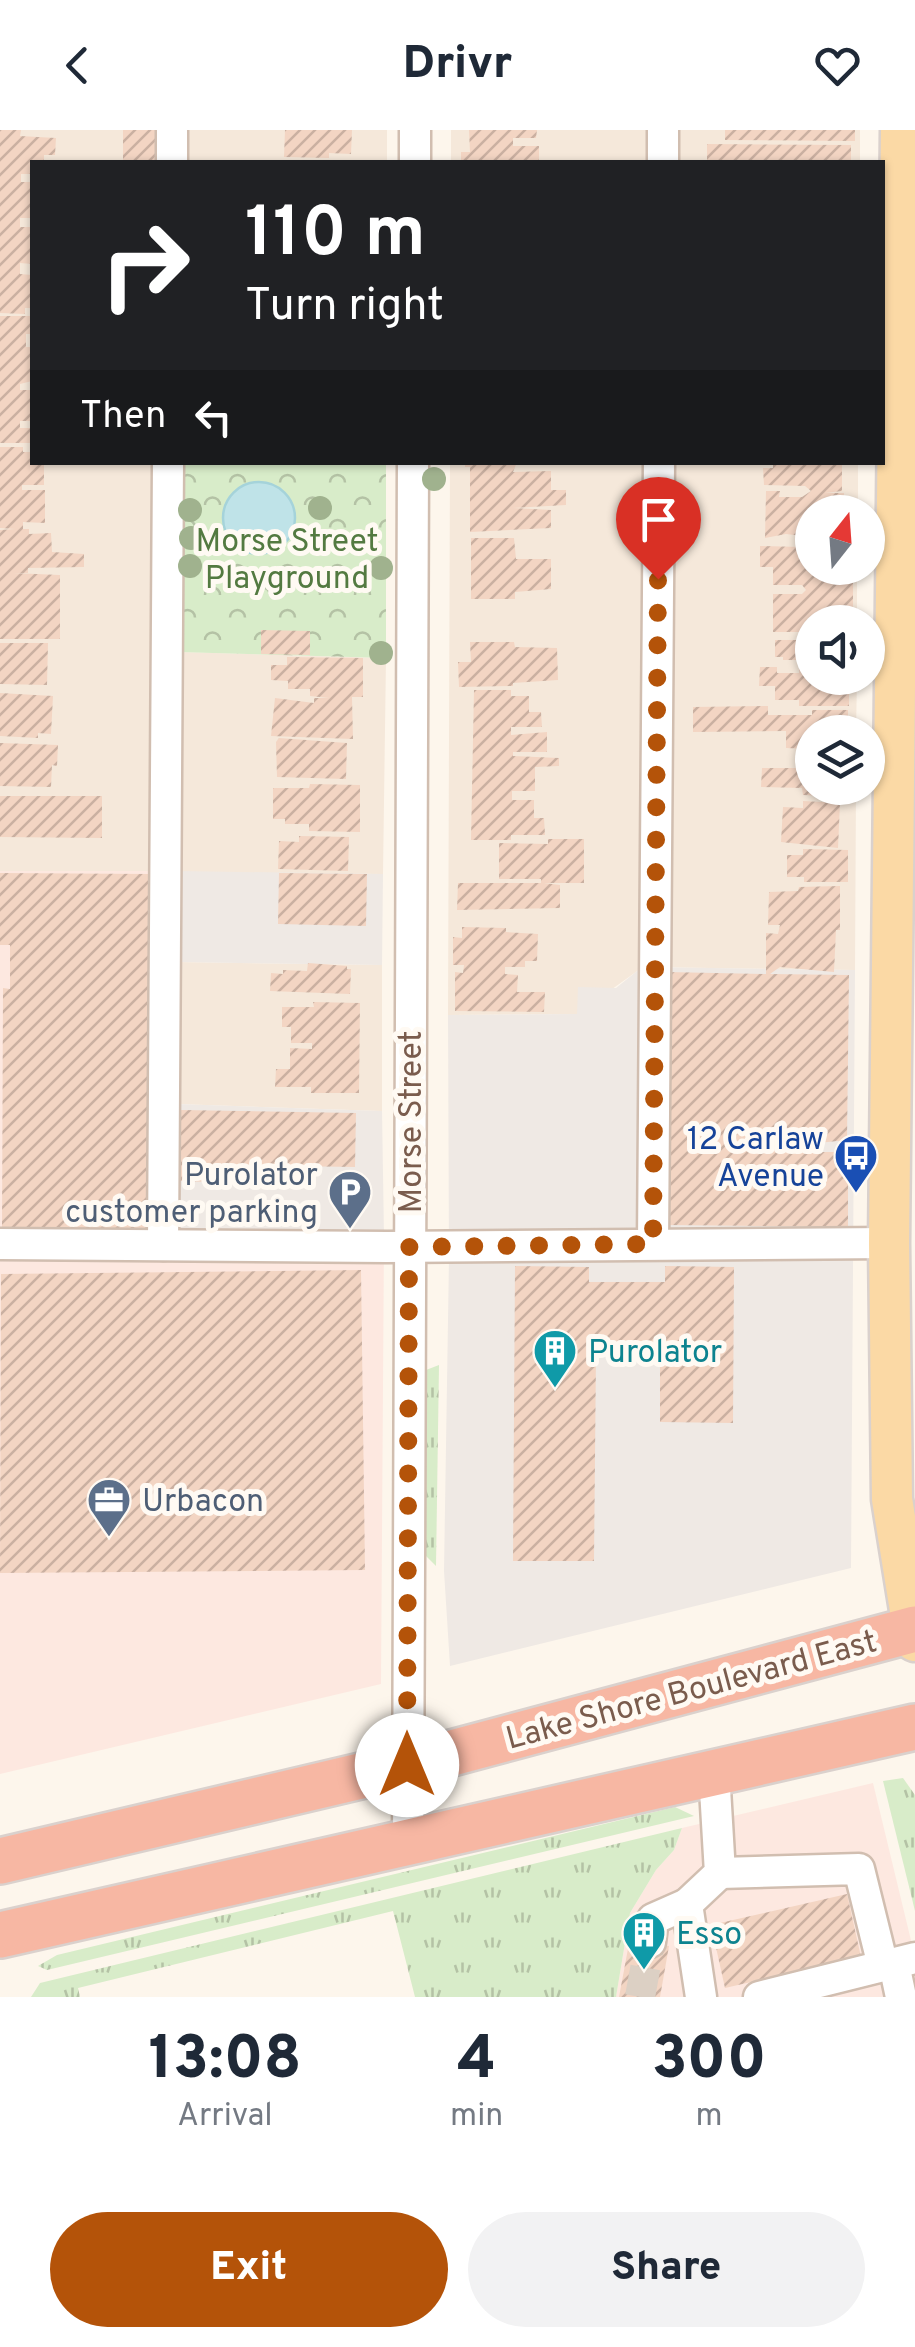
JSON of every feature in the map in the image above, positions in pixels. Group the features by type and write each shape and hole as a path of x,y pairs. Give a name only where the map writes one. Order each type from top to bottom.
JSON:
{"highway":[{"name":"Lake Shore Boulevard East","path":"0,1861 407,1765 914,1633"},
{"path":"0,1935 915,1727"}],"main road":[{"path":"900,130 903,1176 890,1244 892,1499 914,1633"}],"street":[{"path":"172,130 172,160"},
{"path":"415,130 415,160"},
{"path":"662,160 663,130"},
{"path":"163,1244 168,465"},
{"name":"Morse Street","path":"408,1842 413,465"},
{"path":"653,1244 659,465"},
{"path":"0,1244 890,1244"},
{"path":"714,1772 720,1873"},
{"path":"650,1942 654,1919 687,1904 720,1873 859,1869 897,1963 902,1997"},
{"path":"687,1904 701,1997"},
{"path":"759,1997 897,1963"}],"shaded area":[{"path":"0,130 387,130 387,160 30,160 30,465 181,465 179,652 386,658 383,874 0,871"},
{"path":"451,130 860,130 860,160 451,160"},
{"path":"450,465 858,465 858,495 795,495 795,585 857,585 857,605 795,605 795,695 857,695 856,715 795,715 795,805 856,805 855,970 643,967 577,1014 448,1015"},
{"path":"0,871 177,871 177,1104 384,1237 381,1684 0,1774"},
{"path":"177,871 383,874 382,965 176,962"},
{"path":"176,962 382,965 382,1111 177,1104"},
{"path":"642,967 855,970 851,1568 450,1666 444,1571 448,1015 577,1014 578,987 616,988"},
{"path":"177,1104 382,1111 384,1237 176,1233"},
{"path":"873,1783 915,1957 915,1997 616,1997 630,1913 656,1870 674,1850 682,1828"}],"green space":[{"name":"Morse Street Playground","path":"181,465 386,465 386,658 178,652"},
{"path":"439,1365 436,1566 425,1555 426,1370"},
{"path":"903,1778 915,1795 915,1911 883,1781"},
{"path":"675,1807 694,1816 47,1970 38,1966 57,1955"},
{"path":"682,1828 674,1850 656,1870 630,1913 616,1997 415,1997 393,1911 78,1988 80,1997 31,1997 40,1983"}],"water":[{"path":"259,482 285,492 295,518 285,544 259,554 233,544 223,518 233,492"}],"building":[{"path":"0,130 21,130 20,136 56,138 55,155 30,160 30,174 21,174 21,182 30,182 30,218 20,218 20,227 30,227 30,264 20,263 20,274 30,275 30,308 25,308 25,314 0,313"},
{"path":"123,130 158,130 158,160 123,160"},
{"path":"285,130 352,130 351,154 329,153 329,158 284,157"},
{"path":"469,130 537,130 536,138 513,138 513,146 539,146 539,160 461,160 461,152 470,152"},
{"path":"725,130 855,130 855,141 725,140"},
{"path":"707,144 851,145 851,160 707,160"},
{"path":"0,316 30,316 26,347 30,347 30,382 20,384 20,390 30,390 30,421 20,421 20,428 30,428 30,443 0,443"},
{"path":"0,447 23,447 23,452 30,452 30,465 44,465 44,485 22,485 22,490 45,490 45,523 23,522 23,529 29,529 29,534 51,533 52,552 84,554 84,567 28,568 28,573 13,573 60,575 60,639 0,639 0,530 15,529 0,528"},
{"path":"516,465 513,472 551,471 551,490 566,490 566,505 513,508 551,510 551,528 470,532 470,467 465,467"},
{"path":"842,465 842,491 825,493 844,495 805,495 811,491 805,486 764,485 763,468"},
{"path":"766,491 780,491 779,497 795,497 795,535 765,538"},
{"path":"471,538 514,538 516,559 551,559 551,589 515,592 515,599 471,599"},
{"path":"760,546 795,547 795,585 773,585 773,567 760,567"},
{"path":"802,585 853,585 853,605 795,605 795,632 773,632 773,594 802,594 806,590"},
{"path":"261,630 310,631 310,655 261,654"},
{"path":"775,640 795,640 795,660 775,657"},
{"path":"470,642 514,642 515,647 557,648 558,680 459,687 458,662 471,662"},
{"path":"0,643 48,643 47,685 0,684"},
{"path":"287,657 363,658 363,697 352,697 353,739 271,736 275,698 314,703 314,698 329,698 310,696 310,689 288,689 288,681 271,680 271,665 287,665"},
{"path":"760,667 777,667 777,673 795,673 795,695 849,695 849,706 799,706 799,700 775,700 775,686 759,686"},
{"path":"474,690 511,690 511,696 529,696 529,712 541,712 542,727 511,727 511,735 547,732 547,752 513,752 513,756 559,758 559,766 535,767 535,791 512,791 512,800 534,800 534,818 544,818 545,835 471,840"},
{"path":"0,693 53,696 51,734 38,733 38,738 0,736"},
{"path":"768,706 768,715 795,715 795,748 786,748 786,731 693,732 693,707"},
{"path":"812,710 848,710 848,715 812,715"},
{"path":"279,738 347,743 346,779 277,777"},
{"path":"0,743 58,745 51,787 0,786"},
{"path":"762,768 795,768 795,788 761,787"},
{"path":"310,784 360,785 360,832 309,831 309,824 285,824 285,819 273,819 273,788 309,788"},
{"path":"0,796 102,796 102,838 0,837"},
{"path":"840,805 838,848 781,842 783,807"},
{"path":"299,836 349,837 348,871 278,869 279,841 299,842"},
{"path":"548,839 584,839 584,883 544,883 560,885 560,908 457,910 458,883 541,883 541,879 499,879 499,843 548,844"},
{"path":"803,849 848,850 848,882 804,882 804,877 787,877 787,855 803,855"},
{"path":"0,873 151,874 151,1234 2,1233 3,988 10,989 10,945 0,945"},
{"path":"279,873 367,874 366,926 278,924"},
{"path":"840,886 840,930 836,930 834,972 780,967 770,974 849,975 847,1140 809,1144 809,1152 848,1152 848,1227 667,1225 666,972 766,974 766,933 778,934 780,925 768,925 769,892"},
{"path":"462,927 506,928 506,932 538,934 537,961 525,961 525,967 505,967 505,974 518,975 517,992 545,992 544,1012 455,1011 455,972 463,973 464,965 453,965 453,937 462,938"},
{"path":"308,963 347,966 351,969 350,994 270,991 271,973 307,971"},
{"path":"313,1002 360,1003 359,1093 311,1093 311,1087 275,1087 276,1069 290,1069 290,1048 312,1049 312,1043 291,1043 291,1027 282,1027 282,1007 314,1007"},
{"path":"181,1110 356,1113 355,1167 210,1165 209,1182 180,1181"},
{"name":"Purolator","path":"515,1266 589,1267 589,1282 665,1282 665,1266 734,1267 733,1423 660,1422 660,1356 596,1355 594,1561 513,1561"},
{"path":"361,1270 365,1570 0,1573 1,1274"},
{"path":"847,1894 861,1957 725,1988 711,1925"},
{"name":"Esso","path":"630,1938 669,1946 660,1997 619,1997"}],"tunnel":[{"path":"640,1997 650,1942"}],"place":[{"name":"12 Carlaw Avenue","path":"856,1194"},
{"name":"Purolator customer parking","path":"350,1230"},
{"name":"Purolator","path":"555,1389"},
{"name":"Urbacon","path":"109,1538"},
{"name":"Esso","path":"644,1971"}],"route":[{"path":"407,1765 409,1247 653,1244 658,579"}]}
